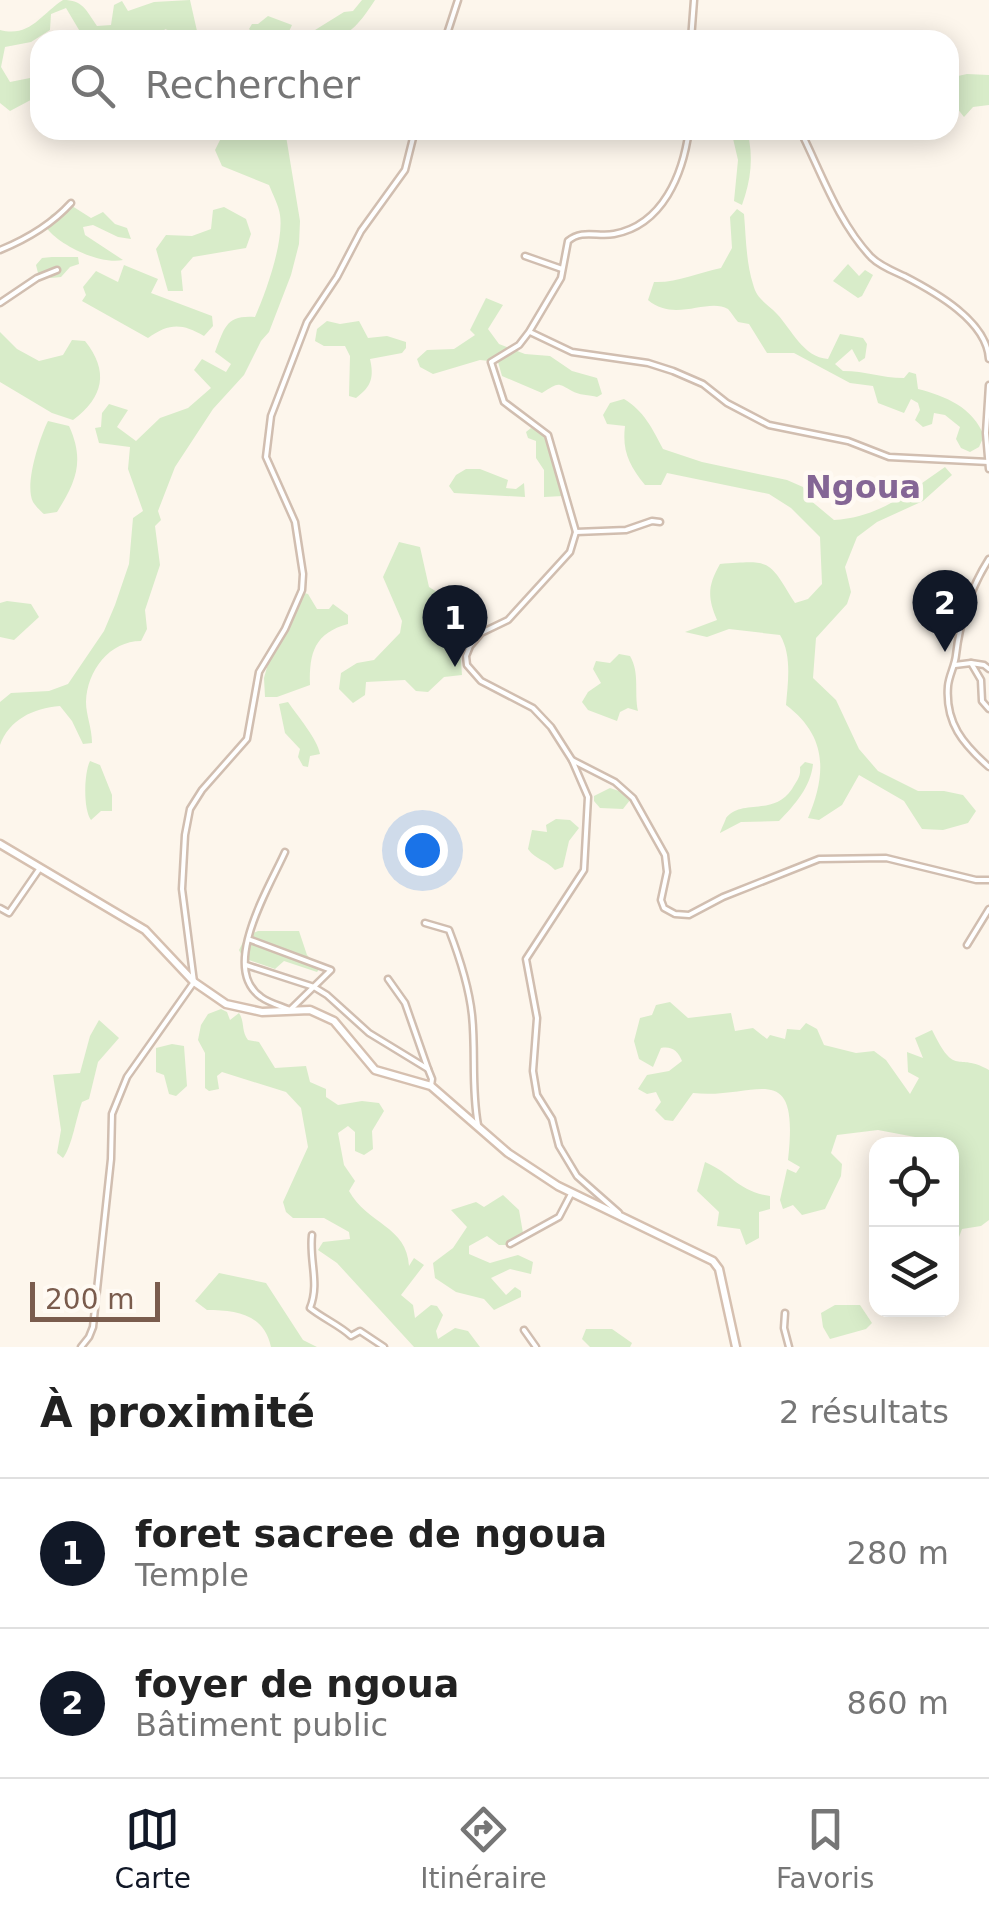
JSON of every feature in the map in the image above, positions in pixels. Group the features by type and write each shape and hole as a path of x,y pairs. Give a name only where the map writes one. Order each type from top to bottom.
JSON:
{"main road":[{"path":"0,844 145,930 194,982 226,1004 244,1010 310,1010 334,1021 376,1070 431,1086 517,1160 572,1194 718,1265 736,1347"}],"street":[{"path":"448,30 458,0"},
{"path":"692,30 694,0"},
{"path":"81,1347 90,1337 92,1326 112,1114 127,1078 194,982 182,890 190,809 247,740 260,672 302,590 295,522 266,458 271,416 308,322 360,231 405,170 413,140"},
{"path":"626,1219 578,1176 560,1146 552,1119 536,1095 533,1082 537,1018 526,959 582,877 587,856 588,798 572,760 542,717 480,681 467,664 466,656 481,633 508,620 570,552 576,532 548,435 504,402 491,368 494,358 519,345 530,332 561,278 564,250 575,235 625,230 659,208 675,183 686,140"},
{"path":"805,140 838,209 869,255 939,298 974,327 986,340 989,359"},
{"path":"0,250 37,232 71,203"},
{"path":"525,256 562,269"},
{"path":"0,303 36,278 57,270"},
{"path":"530,332 563,349 672,370 703,384 727,403 769,425 848,441 892,457 988,462"},
{"path":"989,385 989,469"},
{"path":"576,532 626,530 660,522"},
{"path":"989,559 962,618 948,686 950,717 966,747 989,767"},
{"path":"971,664 981,680 982,701 989,709"},
{"path":"955,665 984,664 989,669"},
{"path":"572,760 616,782 633,798 665,856 667,872 660,900 664,908 675,914 689,915 723,897 819,860 876,856 989,880"},
{"path":"248,939 331,970 290,1010 260,996 250,984 244,964 248,939 286,852"},
{"path":"0,908 10,913 40,868"},
{"path":"967,945 989,909"},
{"path":"425,924 449,930 456,949 472,1012 473,1100 479,1130"},
{"path":"244,964 327,994 369,1033 428,1069"},
{"path":"388,979 405,1003 431,1086"},
{"path":"510,1244 559,1217 572,1194"},
{"path":"312,1236 310,1252 317,1272 310,1308 351,1336 360,1331 384,1347"},
{"path":"786,1313 784,1328 789,1347"},
{"path":"524,1330 536,1347"}],"green space":[{"path":"63,0 80,4 97,26 111,25 114,5 122,1 128,11 154,2 190,0 197,30 79,30 66,8 51,14 50,30 30,30 30,42 5,47 1,67 10,82 30,78 30,100 10,111 0,103 0,30 19,31"},
{"path":"362,0 375,0 350,30 315,30 344,12 353,11"},
{"path":"268,16 292,25 290,30 249,29"},
{"path":"989,75 989,105 973,107 964,117 959,111 959,76"},
{"path":"220,140 287,140 300,221 291,275 269,332 244,375 213,409 175,467 158,511 161,520 155,526 160,565 145,610 147,629 141,641 119,646 102,660 87,690 92,743 83,744 60,706 23,717 9,729 0,745 0,702 11,693 49,691 68,684 104,631 129,564 133,518 143,511 128,469 130,447 99,443 95,428 101,427 102,413 109,404 128,410 117,427 136,441 160,418 188,408 211,388 194,370 202,359 226,372 231,364 215,352 224,329 238,318 255,317 269,281 281,226 269,185 222,166 215,150"},
{"path":"733,140 749,140 751,168 742,205 734,201 738,160"},
{"path":"69,204 91,218 103,212 115,224 127,228 131,239 93,225 83,227 85,235 123,260 92,256 51,233 45,226 51,215"},
{"path":"224,207 246,219 251,234 246,248 193,257 181,271 183,291 168,291 156,249 166,235 192,236 211,229 213,210"},
{"path":"737,209 744,214 755,289 805,348 828,359 840,334 863,338 867,344 865,358 859,362 852,349 835,364 843,371 888,377 916,374 918,389 948,399 973,417 984,436 979,447 970,452 961,448 956,439 960,427 945,415 934,413 932,424 923,427 915,420 920,410 918,403 911,399 904,413 878,403 873,386 850,383 794,353 767,353 749,324 738,322 728,309 669,309 648,300 654,282 721,268 732,248 730,217"},
{"path":"78,257 79,264 61,277 38,273 36,265 42,258"},
{"path":"848,264 859,276 865,270 873,275 858,298 833,281"},
{"path":"124,265 158,279 151,293 212,316 213,326 204,336 176,326 148,338 82,301 86,295 83,287 96,271 118,282"},
{"path":"486,298 503,305 488,329 499,344 525,354 550,356 572,371 597,378 602,394 581,394 557,385 542,393 502,376 498,362 480,360 433,374 420,367 417,359 427,350 454,349 475,335 470,330"},
{"path":"327,321 359,321 368,338 387,336 406,342 406,348 402,353 370,359 369,385 356,398 349,396 350,356 345,346 324,346 315,341 317,329"},
{"path":"0,332 17,349 39,361 63,355 72,340 85,341 100,373 97,393 91,402 73,420 52,413 0,382"},
{"path":"624,399 642,415 663,449 702,462 787,480 803,487 810,500 834,520 880,509 945,467 952,475 923,501 877,522 857,537 845,567 851,592 847,604 816,638 813,678 836,700 859,749 878,771 918,791 963,795 976,811 968,823 943,830 922,829 904,801 859,775 842,805 819,820 808,818 818,786 820,756 809,729 786,705 788,660 780,635 729,629 707,637 685,632 717,620 710,591 720,564 760,563 773,571 795,603 808,599 822,584 820,537 791,508 769,494 667,473 661,485 645,485 628,457 625,426 607,424 603,415 610,403"},
{"path":"48,421 69,426 77,461 73,481 57,512 44,514 33,502 30,484"},
{"path":"531,428 546,435 563,496 544,497 544,470 536,458 536,441 528,438 526,432"},
{"path":"466,469 480,469 508,480 506,488 516,489 524,483 525,497 454,493 449,486"},
{"path":"399,542 420,547 429,587 477,623 465,630 468,641 460,648 462,675 444,677 428,692 416,691 405,680 366,682 365,695 353,703 339,689 341,673 357,663 374,660 400,633 402,621 383,577"},
{"path":"301,592 308,594 317,609 329,609 333,604 348,615 348,624 328,633 316,646 310,685 277,697 265,697 264,678 271,653 286,634"},
{"path":"0,603 31,604 39,617 14,640 0,637"},
{"path":"619,654 630,656 633,662 638,711 628,708 620,712 617,721 588,710 582,702 601,683 593,669 596,661 610,663"},
{"path":"288,702 320,754 310,756 308,767 303,766 298,757 300,749 285,733 279,704"},
{"path":"90,761 100,765 112,795 112,811 101,811 91,820 85,791"},
{"path":"805,762 813,764 806,787 779,821 741,822 720,833 733,812 776,803 784,797"},
{"path":"610,788 625,793 630,800 623,809 600,808 594,801 594,796"},
{"path":"556,819 570,820 579,828 569,841 563,867 555,870 528,849 532,830 547,832 546,825"},
{"path":"258,931 299,931 307,955 320,968 317,972 284,961 275,969 243,958 239,950 246,936"},
{"path":"670,1002 688,1018 731,1013 735,1031 753,1028 767,1039 770,1035 785,1039 787,1029 800,1030 806,1023 817,1029 824,1045 856,1053 874,1051 886,1060 910,1094 919,1078 908,1072 907,1052 923,1058 915,1038 932,1030 952,1059 989,1070 989,1220 981,1226 962,1229 959,1237 959,1137 915,1137 878,1130 837,1135 831,1153 842,1164 841,1176 825,1209 802,1215 793,1205 783,1209 780,1200 787,1169 796,1173 800,1167 788,1160 790,1127 787,1106 780,1094 769,1089 693,1093 673,1121 665,1120 655,1110 661,1102 656,1092 647,1094 638,1089 647,1075 669,1071 682,1061 679,1054 668,1048 661,1048 653,1067 639,1059 634,1041 640,1018 652,1015 656,1005"},
{"path":"221,1009 230,1020 239,1013 248,1040 259,1042 275,1068 306,1066 310,1082 326,1089 326,1097 338,1105 379,1103 384,1111 372,1131 373,1149 364,1155 355,1151 355,1132 348,1126 338,1133 344,1165 355,1181 349,1191 366,1211 394,1233 407,1253 409,1266 414,1258 424,1265 401,1295 413,1305 415,1318 431,1305 437,1306 443,1315 436,1331 438,1339 455,1328 468,1331 480,1347 414,1347 337,1263 318,1250 323,1242 350,1239 349,1232 324,1218 293,1218 286,1212 283,1202 308,1147 301,1108 286,1092 222,1072 217,1076 219,1089 205,1088 205,1053 198,1040 201,1025 208,1014"},
{"path":"99,1020 119,1038 98,1062 89,1099 82,1102 63,1158 57,1153 61,1130 53,1075 80,1073 90,1036"},
{"path":"184,1046 187,1086 176,1096 169,1094 164,1075 156,1072 156,1048"},
{"path":"705,1162 742,1186 770,1196 770,1209 759,1212 759,1238 746,1245 740,1229 717,1226 719,1212 697,1191"},
{"path":"503,1195 519,1210 523,1233 508,1245 499,1245 487,1236 469,1246 469,1254 490,1263 518,1255 533,1262 531,1274 510,1269 491,1278 506,1295 515,1287 521,1291 521,1297 494,1310 484,1299 456,1292 435,1278 433,1263 453,1248 467,1227 451,1210 476,1202 484,1207"},
{"path":"219,1273 266,1283 303,1340 317,1347 271,1347 262,1327 247,1316 207,1310 195,1301"},
{"path":"835,1305 860,1305 872,1323 866,1329 830,1339 821,1313"},
{"path":"586,1329 612,1329 632,1343 630,1347 590,1347 582,1339"}],"place":[{"name":"foyer de ngoua","path":"945,652"},
{"name":"foret sacree de ngoua","path":"455,667"}],"district":[{"name":"Ngoua","path":"863,487"}]}
